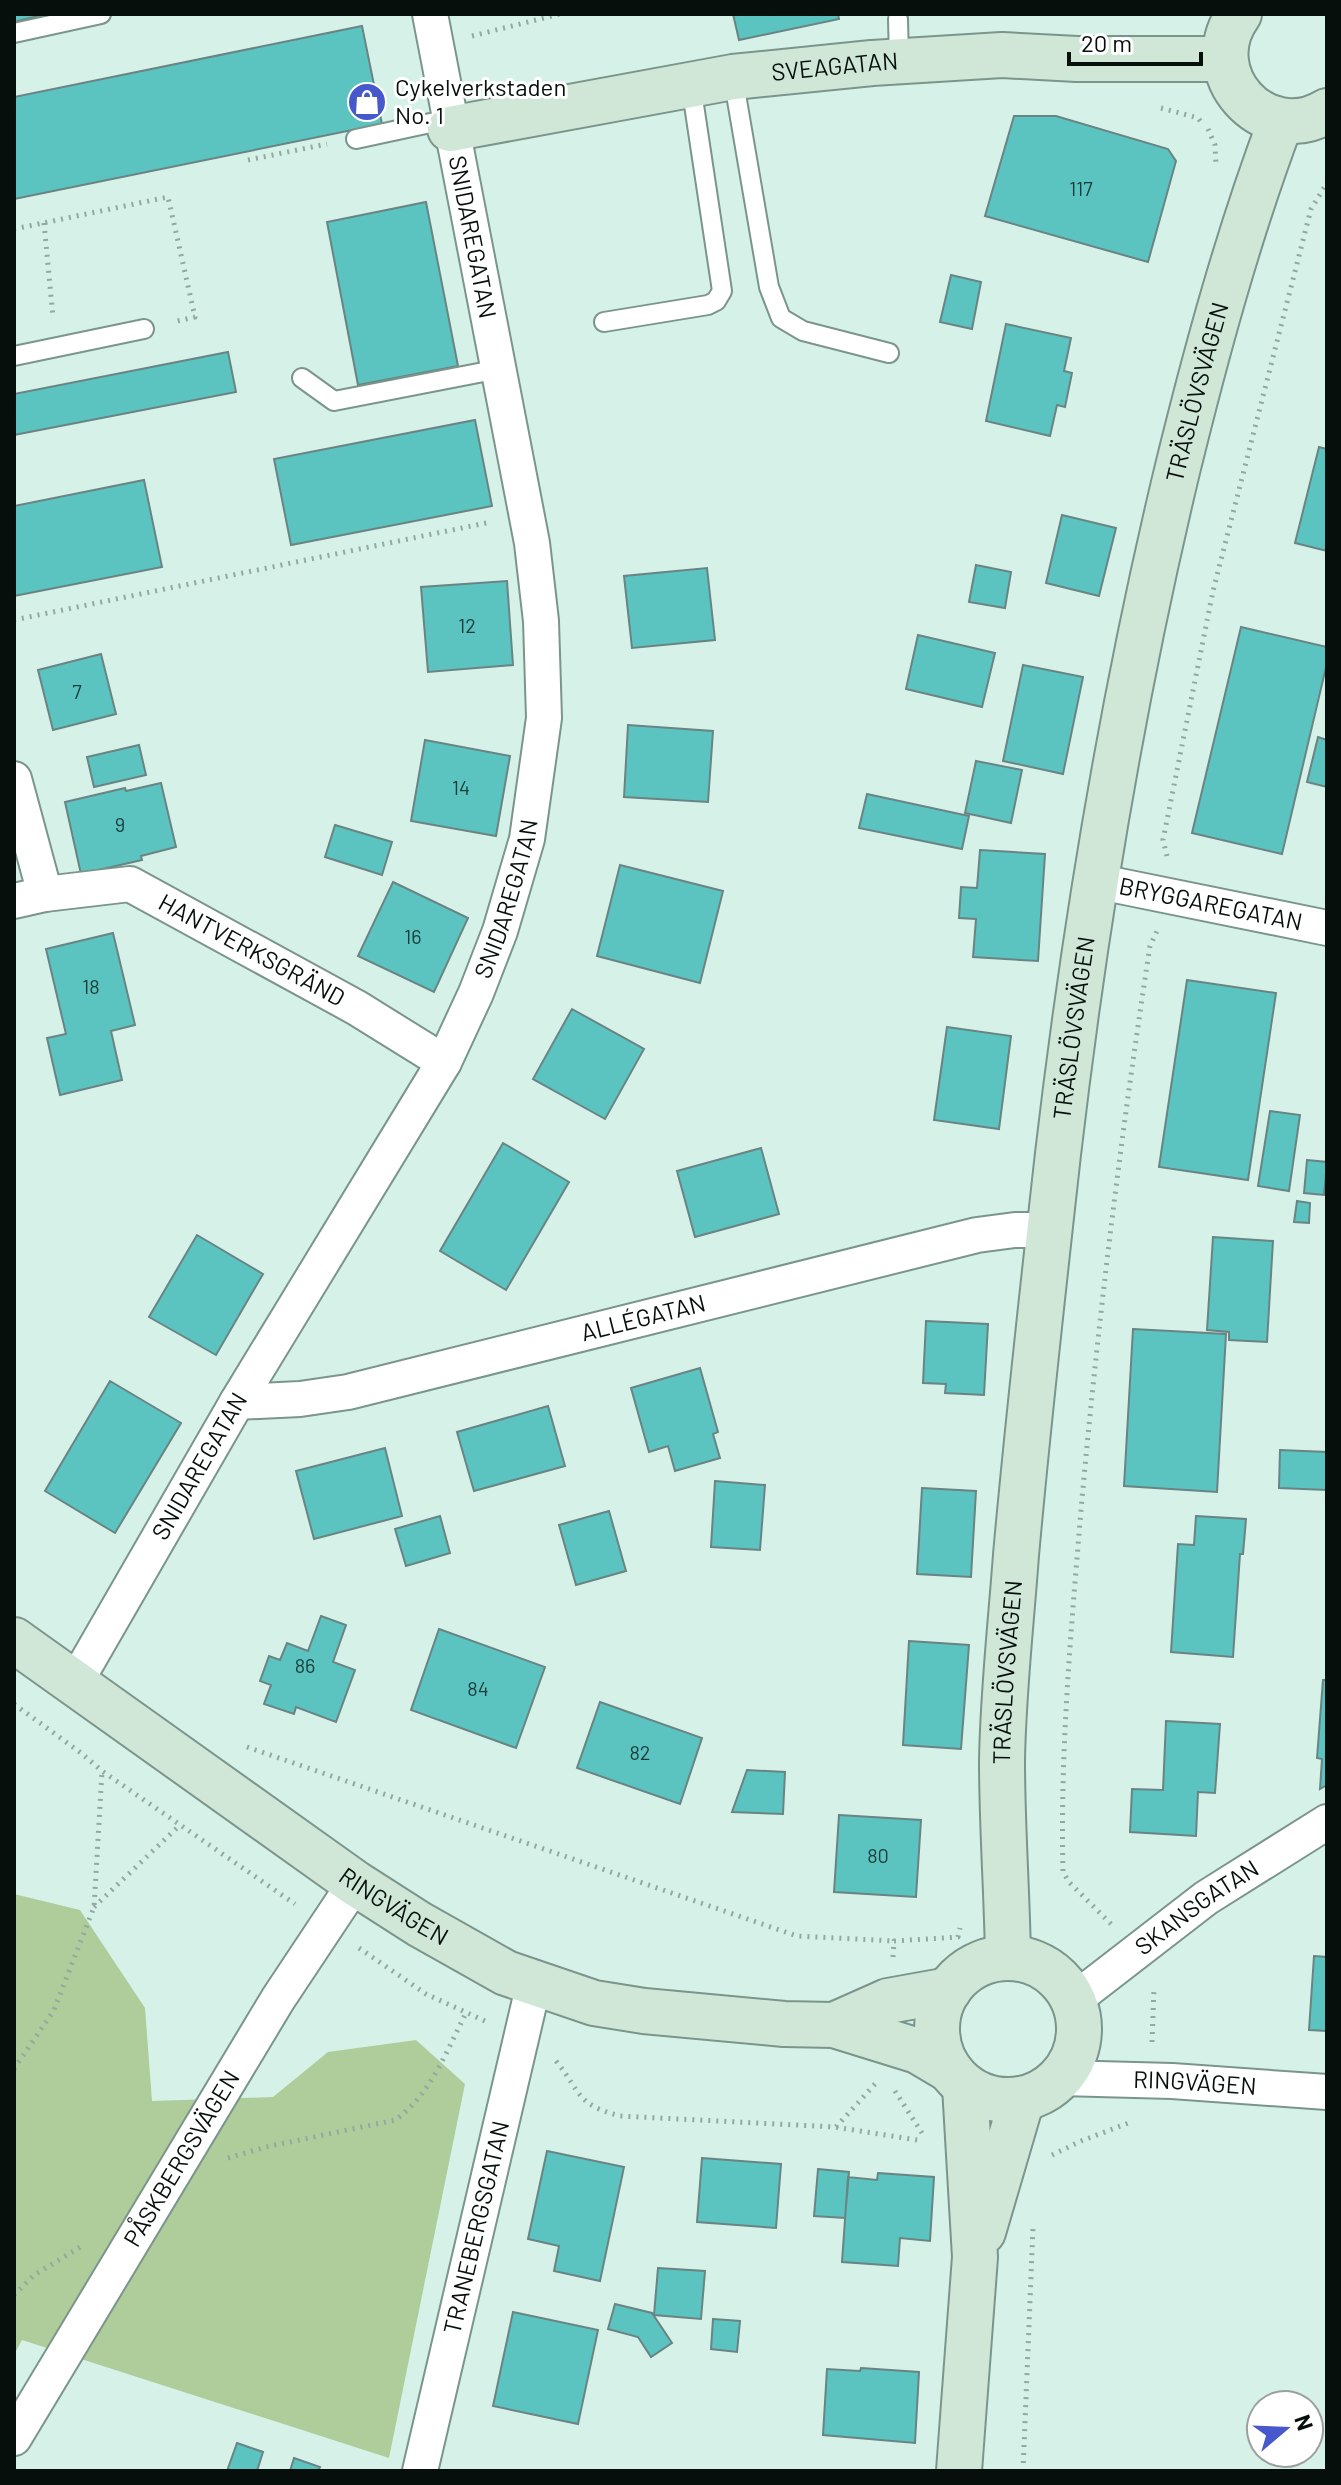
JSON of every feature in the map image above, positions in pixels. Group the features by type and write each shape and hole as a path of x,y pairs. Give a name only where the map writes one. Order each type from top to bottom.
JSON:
{"street":[{"path":"1239,14 1226,40 1225,59 1236,92 1263,115 1281,121 1300,121 1318,117 1327,111"},
{"name":"SNIDAREGATAN","path":"75,1683 237,1402 444,1062 490,956 527,839 544,718 541,621 527,515 433,29"},
{"name":"SVEAGATAN","path":"450,124 691,85 899,40 1002,55 1077,59 1225,59"},
{"name":"TRÄSLÖVSVÄGEN","path":"1008,1958 1002,1761 1006,1680 1050,1230 1068,1070 1095,881 1152,576 1197,388 1252,195 1281,121"},
{"name":"HANTVERKSGRÄND","path":"14,779 30,897 130,884 357,1008 444,1062"},
{"name":"BRYGGAREGATAN","path":"1095,881 1327,928"},
{"name":"ALLÉGATAN","path":"237,1402 300,1399 348,1392 977,1235 1050,1230"},
{"name":"RINGVÄGEN","path":"14,1640 355,1883 419,1924 506,1973 594,2003 644,2011 784,2024 834,2025 918,2051 957,2078"},
{"name":"SKANSGATAN","path":"1074,2000 1206,1898 1327,1822"},
{"name":"PÅSKBERGSVÄGEN","path":"14,2438 278,1999 355,1883"},
{"path":"957,2078 992,2099 1022,2099 1043,2091 1061,2078 1077,2049 1079,2032 1074,2000 1062,1983 1047,1969 1029,1960 995,1959 968,1970 949,1990 938,2019 937,2037 957,2078 975,2257 959,2471"},
{"name":"TRANEBERGSGATAN","path":"420,2471 534,1983"},
{"name":"RINGVÄGEN","path":"834,2025 888,2001 949,1990"},
{"name":"RINGVÄGEN","path":"1061,2078 1148,2080 1327,2092"},
{"path":"975,2257 1022,2099"}],"lane":[{"path":"14,33 101,14"},
{"path":"733,77 769,287 781,318 803,331 889,353"},
{"path":"604,322 708,305 716,301 722,291 691,85"},
{"path":"356,139 450,124"},
{"path":"14,356 142,329"},
{"path":"302,378 334,401 499,369"}],"path":[{"path":"433,29 560,14"},
{"path":"1161,108 1198,118 1207,128 1215,145 1215,173"},
{"path":"248,160 356,139"},
{"path":"1047,2162 1054,2153 1127,2124 1140,2115 1148,2080 1154,1986 1149,1974 1111,1923 1069,1882 1063,1872 1065,1694 1092,1393 1125,1106 1150,946 1163,920 1169,895 1170,868 1163,840 1213,591 1311,209 1327,183"},
{"path":"14,229 168,197 195,317 142,329"},
{"path":"44,223 56,347"},
{"path":"14,620 527,515"},
{"path":"234,1743 797,1936 894,1941"},
{"path":"14,2069 54,2010 94,1907 102,1771"},
{"path":"94,1907 180,1825"},
{"path":"173,2175 266,2147 395,2120 412,2109 424,2092 467,2013"},
{"path":"835,2127 884,2074"},
{"path":"1023,2471 1033,2219"},
{"path":"14,2295 34,2275 119,2223 139,2231"}],"green space":[{"path":"14,1894 80,1910 145,2008 152,2101 273,2097 328,2052 416,2040 465,2084 389,2458 22,2340 14,2355"}],"building":[{"path":"14,14 47,14 14,22"},
{"path":"733,14 838,14 839,19 739,40"},
{"path":"362,26 382,124 14,199 14,97"},
{"path":"1014,116 1056,116 1168,149 1176,161 1148,262 985,216"},
{"path":"426,202 458,366 358,385 327,222"},
{"path":"951,275 981,282 972,329 940,322"},
{"path":"1006,324 1071,338 1064,371 1072,373 1065,407 1057,405 1050,436 986,421"},
{"path":"228,352 236,392 14,435 14,394"},
{"path":"475,420 492,506 291,545 274,459"},
{"path":"1319,447 1327,449 1327,551 1295,543"},
{"path":"144,480 162,567 14,596 14,506"},
{"path":"1062,515 1116,528 1099,596 1046,583"},
{"path":"976,565 1011,572 1005,608 969,602"},
{"path":"707,568 715,640 632,648 624,576"},
{"path":"507,581 513,665 428,672 421,587"},
{"path":"1241,627 1327,647 1327,663 1282,854 1192,833"},
{"path":"918,635 995,653 982,707 906,689"},
{"path":"101,654 116,714 53,730 38,670"},
{"path":"1023,665 1083,677 1063,774 1003,761"},
{"path":"628,725 713,731 708,802 624,797"},
{"path":"1318,737 1327,740 1327,787 1307,782"},
{"path":"425,740 510,756 496,836 411,821"},
{"path":"139,745 146,775 94,787 87,757"},
{"path":"976,761 1022,770 1011,823 965,813"},
{"path":"161,783 176,847 141,856 142,860 81,874 65,802"},
{"path":"867,794 969,816 962,849 859,828"},
{"path":"335,825 392,842 382,875 325,857"},
{"path":"980,850 1045,854 1038,961 973,957 976,919 959,918 961,887 977,888"},
{"path":"620,865 723,891 700,983 597,956"},
{"path":"393,882 468,918 434,992 358,956"},
{"path":"113,933 135,1025 111,1031 122,1080 60,1095 47,1038 66,1034 46,949"},
{"path":"1187,980 1276,993 1248,1180 1159,1167"},
{"path":"572,1009 644,1049 605,1119 533,1079"},
{"path":"947,1027 1011,1036 999,1129 934,1120"},
{"path":"1270,1111 1300,1115 1289,1191 1258,1186"},
{"path":"503,1143 569,1182 506,1290 440,1251"},
{"path":"761,1148 779,1214 695,1237 677,1171"},
{"path":"1307,1160 1327,1162 1324,1195 1304,1193"},
{"path":"1297,1201 1310,1203 1309,1223 1294,1222"},
{"path":"197,1235 263,1274 216,1355 149,1317"},
{"path":"1213,1237 1273,1241 1267,1342 1229,1340 1229,1332 1207,1330"},
{"path":"926,1321 988,1324 984,1395 945,1393 946,1384 923,1383"},
{"path":"1133,1329 1226,1334 1217,1492 1124,1486"},
{"path":"700,1368 718,1432 713,1434 720,1458 675,1471 668,1446 649,1452 631,1388"},
{"path":"110,1381 181,1423 115,1533 45,1491"},
{"path":"548,1406 565,1466 474,1491 457,1432"},
{"path":"385,1448 402,1516 314,1539 296,1471"},
{"path":"1280,1450 1327,1452 1327,1490 1279,1488"},
{"path":"715,1481 765,1485 760,1550 711,1547"},
{"path":"922,1488 976,1491 971,1577 917,1574"},
{"path":"609,1511 626,1571 576,1585 559,1525"},
{"path":"440,1516 450,1553 406,1566 395,1529"},
{"path":"1196,1516 1246,1519 1243,1554 1240,1554 1233,1657 1171,1652 1178,1544 1194,1545"},
{"path":"321,1616 346,1625 333,1662 355,1670 336,1722 296,1707 294,1714 264,1704 271,1685 260,1681 269,1656 280,1660 287,1643 308,1651"},
{"path":"439,1629 545,1667 516,1748 411,1710"},
{"path":"909,1641 969,1645 961,1749 903,1745"},
{"path":"1323,1680 1327,1680 1327,1785 1320,1789 1322,1759 1317,1758"},
{"path":"600,1702 702,1738 680,1804 577,1768"},
{"path":"1166,1721 1220,1724 1215,1793 1198,1792 1196,1836 1130,1832 1132,1789 1163,1790"},
{"path":"747,1770 785,1772 783,1814 732,1812"},
{"path":"839,1815 921,1820 916,1897 834,1892"},
{"path":"1314,1956 1327,1957 1327,2031 1309,2030"},
{"path":"547,2151 624,2167 600,2281 554,2271 559,2246 528,2239"},
{"path":"702,2158 781,2164 776,2228 697,2222"},
{"path":"818,2169 849,2172 845,2218 814,2216"},
{"path":"878,2173 934,2177 930,2241 900,2238 898,2266 842,2262 848,2177 877,2180"},
{"path":"658,2268 705,2271 701,2319 654,2315"},
{"path":"615,2304 652,2313 672,2343 651,2357 638,2337 608,2329"},
{"path":"513,2312 598,2330 578,2424 493,2406"},
{"path":"713,2319 740,2321 737,2352 711,2349"},
{"path":"861,2368 919,2372 915,2443 823,2435 827,2369 860,2371"},
{"path":"237,2443 263,2452 257,2471 227,2471"},
{"path":"294,2458 320,2467 318,2471 290,2471"}],"place":[{"name":"Cykelverkstaden No. 1","path":"367,102"}]}
